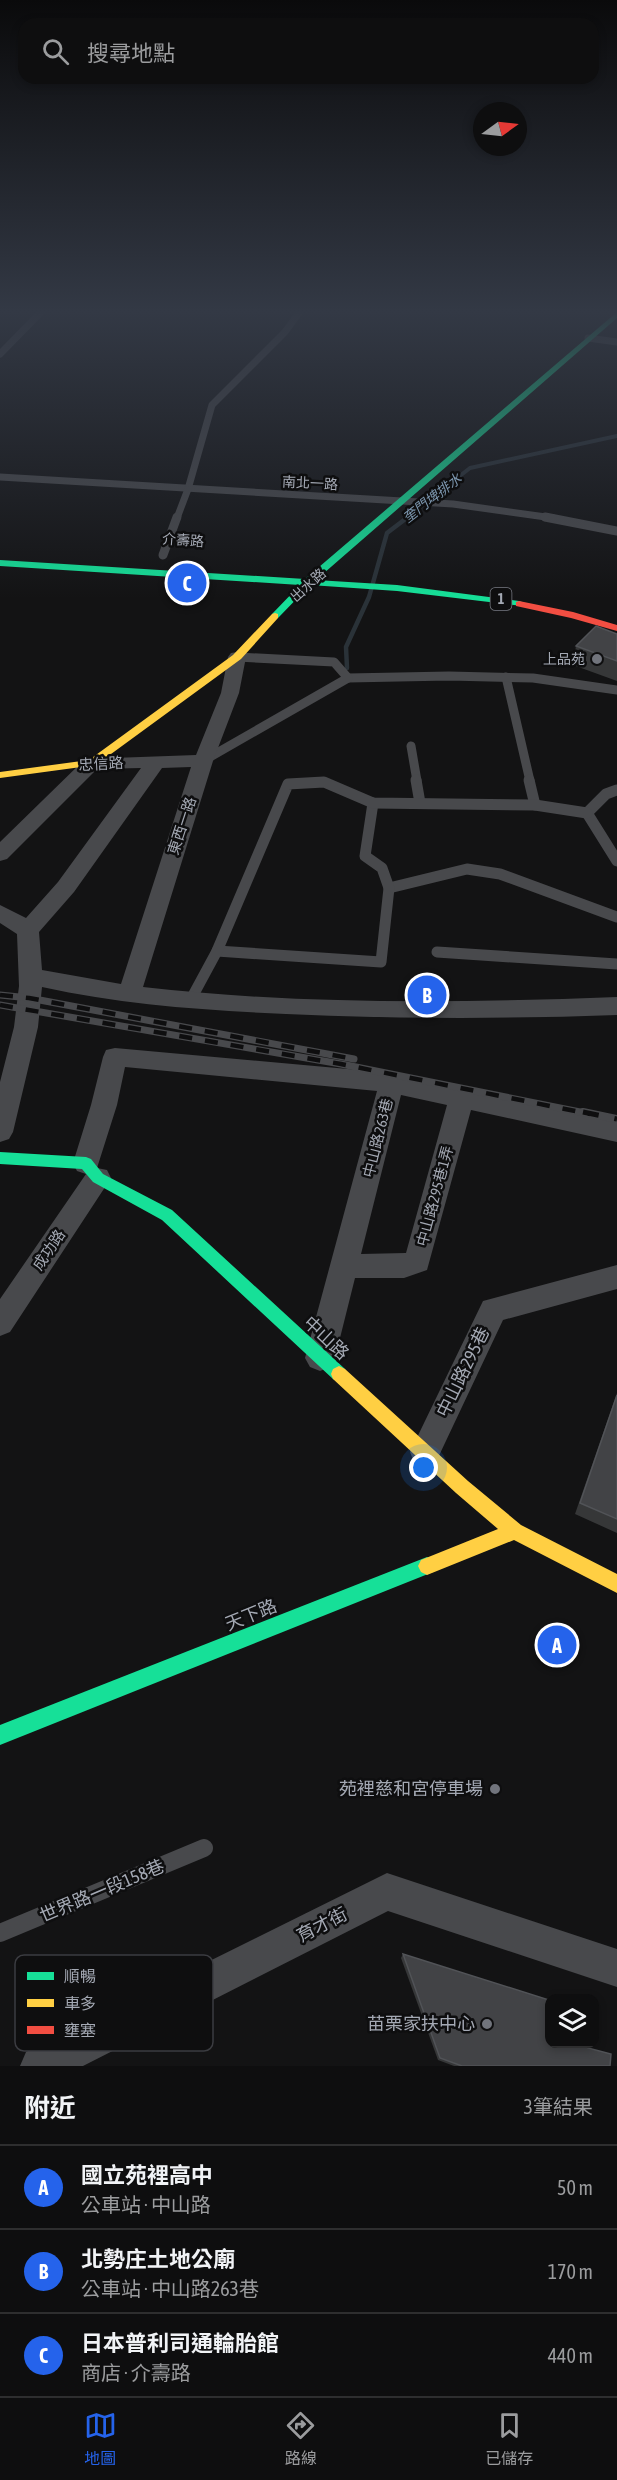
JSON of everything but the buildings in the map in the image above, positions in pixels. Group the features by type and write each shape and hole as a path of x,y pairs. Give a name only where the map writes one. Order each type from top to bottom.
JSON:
{"street":[{"name":"出水路","path":"0,854 92,763 237,657 308,582 334,568 512,406"},
{"name":"1","path":"0,562 383,586 517,602 581,616 617,628"},
{"path":"304,566 334,568"},
{"name":"東西一路","path":"129,995 203,761 230,693 237,657"},
{"name":"忠信路","path":"0,775 92,763 203,761"},
{"path":"0,1132 23,1044 31,986 28,930 66,887 156,762"},
{"path":"0,913 28,930"},
{"path":"30,976 129,995 190,1001 363,1009 510,1010 617,1006"},
{"name":"中山路263巷","path":"115,1057 392,1083 346,1266 320,1358"},
{"name":"成功路","path":"0,1323 92,1171 115,1057"},
{"path":"392,1083 617,1132 617,1139"},
{"name":"中山路295巷1弄","path":"346,1266 404,1266 417,1262 462,1097"},
{"name":"中山路","path":"0,1158 92,1171 168,1215 462,1487 515,1530 617,1584"},
{"name":"中山路295巷","path":"425,1452 493,1310 617,1277"},
{"name":"天下路","path":"0,1735 515,1530"},
{"name":"育才街","path":"213,1979 387,1892 617,1968"},
{"name":"育才街","path":"40,2066 70,2051"}],"lane":[{"path":"163,555 188,489 212,406"},
{"name":"南北一路","path":"0,477 431,503 541,516 617,531"},
{"path":"237,657 334,662 348,678"},
{"path":"506,677 535,806"},
{"path":"203,761 348,678 533,678 617,690"},
{"path":"411,746 420,803"},
{"path":"190,1001 217,951 288,784 324,782 373,803 535,806 587,813"},
{"path":"587,813 606,794 617,790"},
{"path":"217,951 381,962 389,888 382,868 365,856 373,803"},
{"path":"587,813 617,861"},
{"path":"389,888 467,869 500,874 617,917"},
{"path":"437,952 617,964"},
{"name":"世界路一段158巷","path":"0,1933 204,1848"}],"waterway":[{"name":"奎門埤排水","path":"406,518 470,468 617,436"},
{"name":"奎門埤排水","path":"347,668 346,647 369,597 387,533 408,517"}],"railway":[{"path":"0,995 29,998 354,1059"},
{"path":"0,1005 341,1064 590,1114"},
{"path":"583,1112 617,1119"}],"traffic: fast":[{"path":"275,616 308,582 510,406"},
{"path":"0,563 397,588 519,604"},
{"path":"0,1158 86,1163 98,1178 167,1215 339,1374"},
{"path":"0,1735 427,1566"}],"traffic: slow":[{"path":"0,775 92,763 237,657 275,616"},
{"path":"339,1374 462,1487 515,1531 617,1584"},
{"path":"427,1566 515,1531"}],"traffic: jam":[{"path":"519,604 573,615 617,628"}],"place":[{"name":"日本普利司通輪胎館","path":"187,583"},
{"name":"上品苑","path":"597,659"},
{"name":"北勢庄土地公廟","path":"427,995"},
{"name":"國立苑裡高中","path":"557,1645"},
{"name":"苑裡慈和宮停車場","path":"495,1789"},
{"name":"苗栗家扶中心","path":"487,2024"}]}
